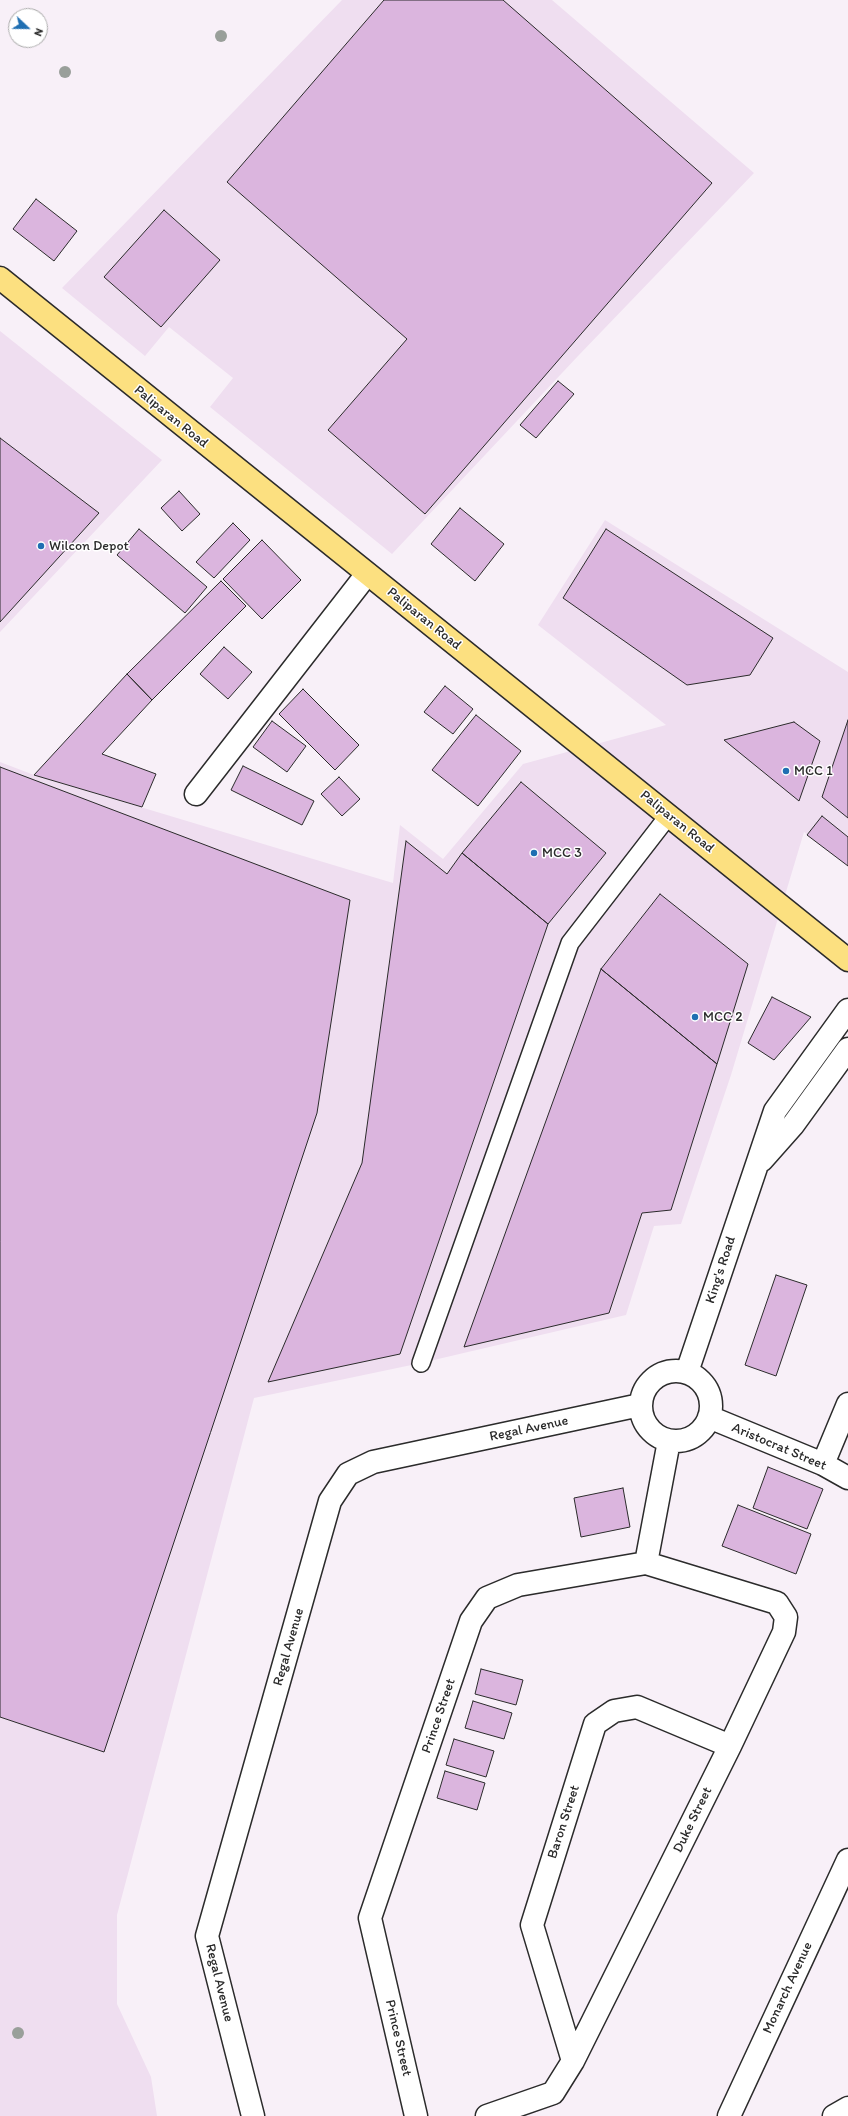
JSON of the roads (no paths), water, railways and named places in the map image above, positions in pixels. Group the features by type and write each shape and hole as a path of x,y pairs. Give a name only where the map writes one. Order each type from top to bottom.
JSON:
{"main road":[{"name":"Paliparan Road","path":"0,278 848,960"}],"street":[{"path":"196,794 368,574"},
{"name":"King's Road","path":"687,1372 754,1168 775,1111 848,1010"},
{"name":"King's Road","path":"754,1168 793,1125 848,1048"},
{"path":"674,1370 687,1372 697,1377 707,1390 711,1406 709,1417 704,1426 689,1439 670,1441 657,1437 648,1429 642,1418 640,1405 643,1392 650,1381 661,1374 674,1370"},
{"path":"823,1464 848,1404"},
{"name":"Regal Avenue","path":"253,2116 207,1936 330,1500 348,1474 373,1462 640,1405"},
{"name":"Aristocrat Street","path":"709,1417 823,1464 848,1478"},
{"path":"646,1563 670,1441"},
{"name":"Duke Street","path":"487,2116 553,2094 573,2061 730,1746 784,1632 786,1617 777,1603 646,1563"},
{"name":"Prince Street","path":"416,2116 370,1918 471,1621 487,1598 518,1585 646,1563"},
{"name":"Baron Street","path":"573,2061 532,1925 595,1724 614,1711 637,1707 730,1746"},
{"name":"Monarch Avenue","path":"729,2116 848,1860"},
{"path":"834,2116 848,2108"}],"lane":[{"path":"421,1363 570,943 669,815"}],"place":[{"name":"Wilcon Depot","path":"41,546"},
{"name":"MCC 1","path":"786,771"},
{"name":"MCC 3","path":"534,853"},
{"name":"MCC 2","path":"695,1017"}]}
